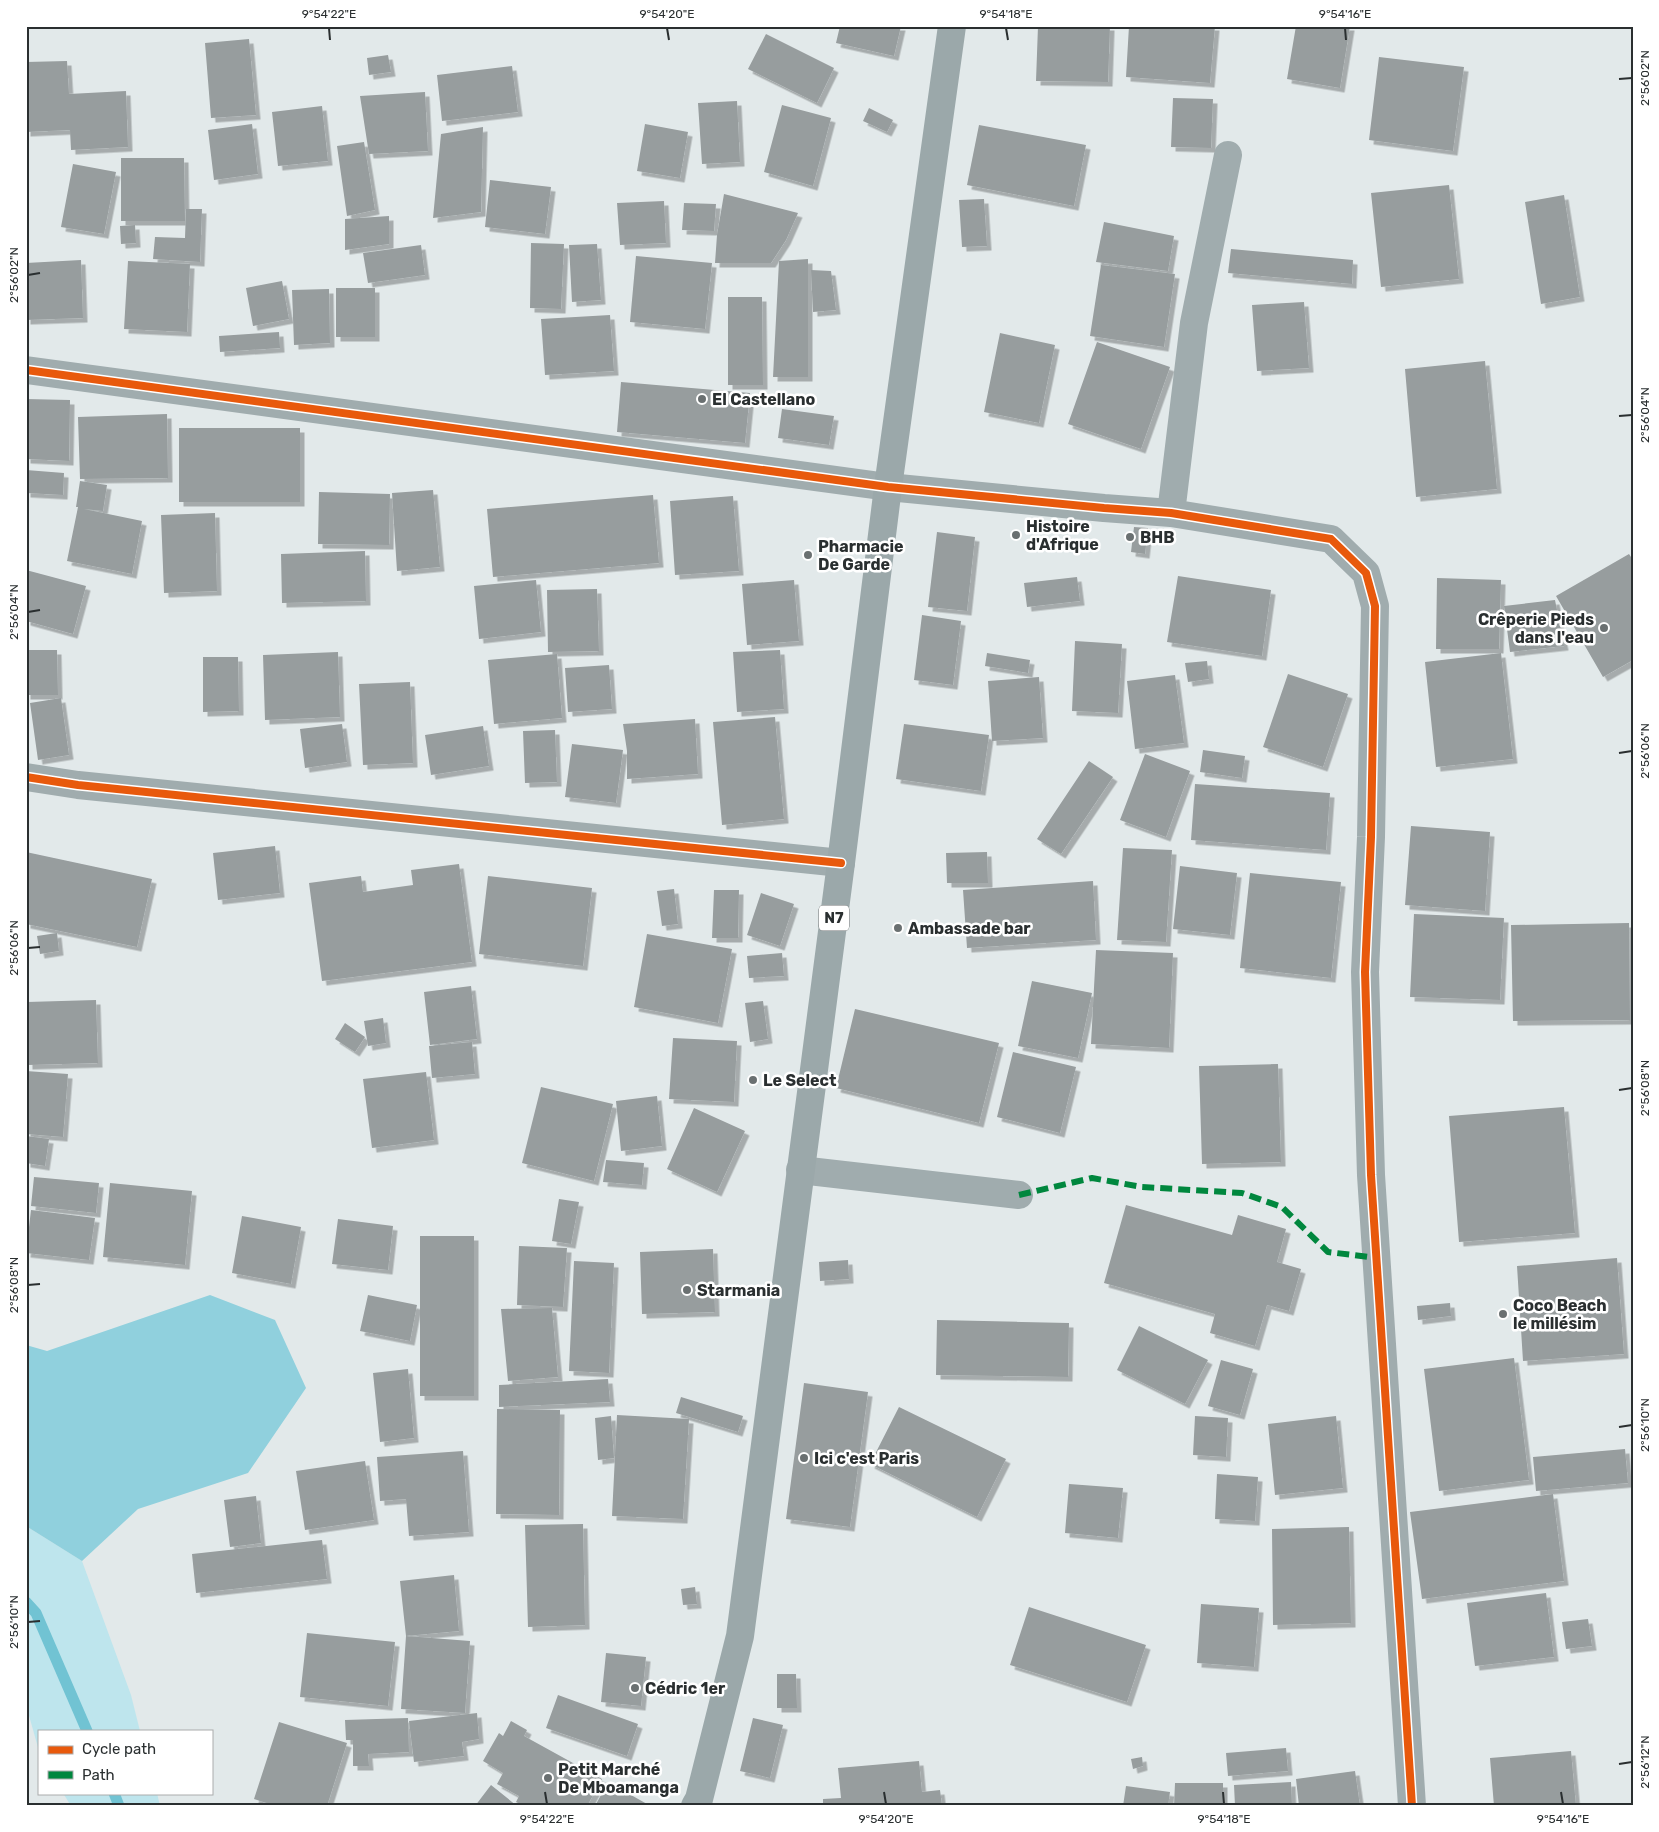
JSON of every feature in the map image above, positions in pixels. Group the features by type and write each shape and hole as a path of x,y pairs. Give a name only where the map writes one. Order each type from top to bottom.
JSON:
{"highway":[{"name":"N7","path":"695,1806 699,1798 740,1636 888,487 952,26"}],"street":[{"path":"1170,513 1194,322 1228,155"},
{"path":"26,370 888,487 1170,513 1331,539 1366,572 1375,606 1371,838 1365,982 1371,1175 1412,1806"},
{"path":"26,777 88,786 841,863"},
{"path":"800,1170 1019,1195"}],"shaded area":[{"path":"210,1295 275,1320 306,1388 248,1473 138,1509 82,1561 26,1526 26,1345 47,1351"},
{"path":"26,1526 82,1561 131,1695 140,1730 38,1730 38,1747 26,1705"},
{"path":"64,1794 157,1794 160,1806 71,1806"}],"building":[{"path":"840,26 901,26 894,56 836,43"},
{"path":"1038,26 1110,26 1108,82 1036,81"},
{"path":"1129,26 1215,26 1210,83 1126,77"},
{"path":"1296,26 1350,26 1340,88 1287,79"},
{"path":"766,34 834,68 817,103 748,69"},
{"path":"249,39 256,115 211,118 205,43"},
{"path":"388,55 391,72 369,75 367,58"},
{"path":"1379,57 1464,67 1453,151 1369,140"},
{"path":"67,61 69,94 126,91 128,147 71,150 70,130 26,132 26,62"},
{"path":"512,66 518,112 442,121 437,75"},
{"path":"425,92 428,151 369,154 360,96"},
{"path":"1173,98 1213,99 1211,148 1171,147"},
{"path":"737,101 740,162 702,164 698,103"},
{"path":"782,105 831,118 813,186 764,172"},
{"path":"322,106 328,161 278,166 272,112"},
{"path":"869,108 893,120 887,132 863,121"},
{"path":"252,124 258,174 214,180 208,130"},
{"path":"645,124 688,132 680,178 637,171"},
{"path":"979,125 1086,145 1074,206 967,185"},
{"path":"483,127 481,212 433,218 441,134"},
{"path":"364,142 375,210 347,216 337,146"},
{"path":"121,158 184,158 185,221 121,221"},
{"path":"73,164 116,172 104,234 61,227"},
{"path":"490,180 551,187 545,234 485,227"},
{"path":"1449,185 1459,279 1381,287 1371,193"},
{"path":"724,194 798,213 786,240 771,263 715,263 717,235"},
{"path":"1564,195 1580,297 1541,304 1525,202"},
{"path":"984,199 987,246 962,247 959,200"},
{"path":"664,201 666,243 620,245 617,203"},
{"path":"684,203 716,204 714,231 682,230"},
{"path":"186,209 202,209 200,262 153,259 155,237 185,238"},
{"path":"389,216 389,244 345,250 345,219"},
{"path":"1104,222 1174,236 1168,271 1096,262"},
{"path":"135,225 136,243 121,244 120,226"},
{"path":"531,243 564,244 561,309 530,308"},
{"path":"597,244 601,300 572,302 569,245"},
{"path":"421,245 425,275 368,283 363,253"},
{"path":"1231,249 1353,260 1352,284 1228,273"},
{"path":"636,256 712,263 705,329 630,322"},
{"path":"808,259 808,377 773,377 779,261"},
{"path":"81,260 83,318 26,320 26,263"},
{"path":"128,261 190,264 187,332 124,329"},
{"path":"1101,265 1175,274 1164,347 1090,336"},
{"path":"811,270 831,271 836,310 813,312"},
{"path":"282,281 289,319 253,326 246,288"},
{"path":"336,288 375,288 375,337 336,337"},
{"path":"329,289 330,343 294,345 292,290"},
{"path":"728,297 762,297 763,385 728,385"},
{"path":"1304,302 1309,368 1257,371 1252,305"},
{"path":"610,315 614,371 545,375 541,319"},
{"path":"279,332 280,348 220,352 219,336"},
{"path":"1000,333 1055,345 1039,423 984,412"},
{"path":"1097,342 1170,367 1141,449 1068,424"},
{"path":"1485,361 1497,489 1416,497 1405,369"},
{"path":"621,382 750,393 745,443 617,432"},
{"path":"26,399 70,400 69,461 26,459"},
{"path":"782,409 834,416 829,445 778,438"},
{"path":"167,414 168,478 80,479 78,417"},
{"path":"179,428 300,428 300,502 179,502"},
{"path":"26,470 64,473 63,495 26,493"},
{"path":"80,481 107,485 103,511 84,509 142,521 132,574 67,561 78,507 76,507"},
{"path":"433,490 440,567 397,571 392,493"},
{"path":"319,492 390,494 389,545 318,544"},
{"path":"653,495 659,563 493,577 487,509"},
{"path":"733,496 739,571 675,575 670,501"},
{"path":"215,513 217,591 164,593 161,515"},
{"path":"1134,527 1148,528 1145,554 1131,552"},
{"path":"937,532 975,537 967,611 928,607"},
{"path":"365,551 366,601 282,603 281,554"},
{"name":"Crêperie Pieds dans l'eau","path":"1629,554 1633,560 1633,660 1603,677 1556,596"},
{"path":"26,570 86,586 73,634 26,621"},
{"path":"1178,576 1271,590 1262,656 1167,642"},
{"path":"1077,577 1080,601 1027,607 1024,583"},
{"path":"1437,578 1501,580 1499,649 1436,649"},
{"path":"536,580 541,632 479,639 474,586"},
{"path":"794,580 799,641 747,645 742,584"},
{"path":"597,589 599,651 548,652 547,590"},
{"path":"1555,600 1564,646 1510,652 1504,606"},
{"path":"922,615 961,621 953,685 914,680"},
{"path":"1075,641 1122,644 1118,713 1072,711"},
{"path":"26,650 57,650 58,695 26,695"},
{"path":"780,650 784,709 737,712 733,652"},
{"path":"338,652 340,717 265,720 263,655"},
{"path":"987,653 1030,660 1028,673 985,666"},
{"path":"1501,653 1513,759 1436,767 1425,662"},
{"path":"557,654 562,718 494,724 488,660"},
{"path":"203,657 238,657 239,711 203,712"},
{"path":"1207,661 1209,679 1188,682 1185,663"},
{"path":"609,665 612,709 568,712 565,668"},
{"path":"1288,674 1348,694 1323,767 1263,747"},
{"path":"1175,675 1184,743 1135,749 1127,681"},
{"path":"1039,677 1043,738 992,741 988,681"},
{"path":"410,682 413,763 363,765 359,684"},
{"path":"61,698 69,755 38,760 30,703"},
{"path":"775,717 784,819 722,825 713,722"},
{"path":"695,719 698,774 627,779 627,751 623,724"},
{"path":"342,724 347,762 305,768 300,729"},
{"path":"904,724 989,735 981,791 896,779"},
{"path":"483,726 489,766 431,775 425,735"},
{"path":"555,730 557,782 525,783 523,731"},
{"path":"572,744 623,750 616,803 565,797"},
{"path":"1203,750 1245,756 1242,778 1200,772"},
{"path":"1145,754 1190,771 1166,837 1120,820"},
{"path":"1089,761 1113,777 1061,854 1037,839"},
{"path":"1195,784 1330,793 1326,850 1191,840"},
{"path":"1411,826 1490,832 1485,911 1405,905"},
{"path":"275,846 280,893 218,900 213,853"},
{"path":"1123,848 1172,850 1166,942 1117,940"},
{"path":"26,852 152,879 137,947 26,924"},
{"path":"987,852 988,883 947,883 946,853"},
{"path":"459,864 472,962 322,981 309,883 361,876 363,892 413,885 411,870"},
{"path":"1180,866 1237,873 1230,935 1173,929"},
{"path":"1250,873 1341,882 1331,978 1240,968"},
{"path":"488,876 592,888 583,966 479,954"},
{"path":"1093,881 1096,940 967,948 963,890"},
{"path":"674,889 678,924 662,926 657,891"},
{"path":"714,890 739,890 738,938 712,938"},
{"path":"761,893 794,904 780,946 747,935"},
{"path":"1414,914 1504,918 1500,1000 1410,997"},
{"path":"1629,923 1630,1020 1513,1021 1511,925"},
{"path":"57,933 59,951 40,954 37,936"},
{"path":"647,934 732,949 718,1023 634,1007"},
{"path":"1096,950 1173,953 1169,1048 1091,1044"},
{"path":"782,953 784,976 749,978 747,956"},
{"path":"1032,981 1092,993 1078,1058 1018,1046"},
{"path":"471,986 477,1039 430,1045 424,992"},
{"path":"96,1000 98,1063 28,1065 27,1002"},
{"path":"763,1001 768,1039 750,1042 745,1003"},
{"path":"855,1009 999,1043 979,1123 836,1088"},
{"path":"383,1018 386,1043 368,1046 364,1021"},
{"path":"345,1023 365,1037 355,1052 335,1039"},
{"path":"673,1038 737,1041 734,1102 669,1099"},
{"path":"472,1042 475,1074 432,1078 429,1046"},
{"path":"1013,1052 1076,1067 1060,1133 997,1117"},
{"path":"1278,1064 1281,1162 1202,1164 1199,1066"},
{"path":"26,1071 68,1074 63,1137 26,1134"},
{"path":"426,1072 434,1140 372,1148 363,1079"},
{"path":"541,1087 613,1104 594,1181 522,1163"},
{"path":"657,1096 662,1146 621,1151 616,1101"},
{"path":"1564,1107 1575,1233 1459,1242 1449,1116"},
{"path":"694,1108 745,1131 717,1192 667,1169"},
{"path":"26,1136 49,1139 45,1166 26,1163"},
{"path":"606,1160 644,1163 642,1185 603,1182"},
{"path":"34,1177 99,1183 96,1213 31,1206"},
{"path":"110,1183 192,1191 185,1265 103,1257"},
{"path":"559,1199 579,1202 571,1244 552,1241"},
{"path":"1126,1205 1232,1235 1238,1215 1286,1229 1277,1262 1301,1269 1289,1311 1267,1305 1255,1346 1210,1333 1215,1314 1104,1283"},
{"path":"31,1210 95,1218 89,1260 26,1253"},
{"path":"242,1216 301,1227 291,1284 232,1273"},
{"path":"338,1219 393,1226 388,1270 332,1264"},
{"path":"420,1236 474,1236 474,1396 420,1396"},
{"path":"519,1246 567,1248 563,1307 517,1305"},
{"path":"713,1249 715,1312 642,1314 640,1252"},
{"path":"1617,1258 1624,1354 1523,1361 1517,1266"},
{"path":"848,1260 849,1279 820,1281 819,1262"},
{"path":"574,1261 614,1263 609,1373 569,1371"},
{"path":"368,1295 417,1305 410,1341 360,1331"},
{"path":"1450,1303 1451,1316 1418,1320 1417,1306"},
{"path":"552,1308 558,1377 508,1381 501,1309"},
{"path":"937,1320 1069,1323 1068,1377 936,1375"},
{"path":"1139,1326 1208,1360 1185,1404 1117,1370"},
{"path":"1514,1358 1529,1480 1439,1491 1424,1369"},
{"path":"1221,1360 1253,1369 1240,1415 1208,1406"},
{"path":"408,1369 414,1438 380,1442 373,1373"},
{"path":"608,1379 610,1402 499,1407 499,1385"},
{"path":"804,1383 868,1392 850,1527 786,1519"},
{"path":"681,1397 743,1416 738,1432 676,1413"},
{"path":"899,1407 1006,1459 977,1517 870,1464"},
{"path":"497,1409 560,1410 559,1515 496,1514"},
{"path":"617,1415 689,1419 683,1519 612,1516"},
{"path":"611,1416 614,1458 598,1460 595,1418"},
{"path":"1195,1416 1228,1418 1226,1457 1193,1455"},
{"path":"1336,1416 1343,1488 1275,1495 1268,1424"},
{"path":"1625,1449 1628,1483 1536,1491 1533,1457"},
{"path":"463,1451 469,1532 409,1536 406,1499 380,1501 377,1457"},
{"path":"365,1461 374,1520 305,1530 296,1471"},
{"path":"1217,1474 1258,1477 1255,1521 1215,1519"},
{"path":"1069,1484 1123,1488 1118,1538 1065,1533"},
{"path":"1553,1494 1564,1581 1422,1599 1410,1512"},
{"path":"256,1496 261,1543 230,1547 224,1500"},
{"path":"583,1524 585,1625 528,1627 525,1525"},
{"path":"1349,1527 1351,1623 1273,1625 1272,1529"},
{"path":"322,1540 327,1579 196,1593 192,1554"},
{"path":"454,1575 459,1631 406,1636 400,1581"},
{"path":"695,1587 697,1604 683,1605 681,1589"},
{"path":"1546,1593 1554,1657 1475,1666 1467,1603"},
{"path":"1201,1604 1259,1608 1254,1667 1197,1663"},
{"path":"1029,1607 1146,1645 1127,1702 1010,1665"},
{"path":"1588,1619 1592,1646 1566,1649 1562,1622"},
{"path":"307,1633 395,1642 388,1706 300,1697"},
{"path":"406,1636 470,1641 465,1713 401,1709"},
{"path":"606,1653 646,1657 641,1706 601,1702"},
{"path":"777,1674 796,1674 797,1708 777,1708"},
{"path":"558,1695 638,1724 627,1756 546,1728"},
{"path":"477,1713 479,1739 462,1742 464,1756 414,1762 409,1721"},
{"path":"408,1718 409,1752 368,1754 369,1766 353,1766 353,1740 346,1740 345,1720"},
{"path":"753,1718 783,1725 770,1778 740,1771"},
{"path":"511,1721 527,1730 524,1736 602,1779 587,1806 524,1806 516,1802 519,1796 497,1784 503,1773 483,1761 499,1733 503,1736"},
{"path":"279,1722 347,1743 327,1806 276,1806 254,1799"},
{"path":"1286,1748 1288,1771 1228,1776 1226,1753"},
{"path":"1571,1751 1576,1806 1494,1806 1490,1758"},
{"path":"1142,1757 1143,1766 1133,1769 1131,1759"},
{"path":"919,1761 922,1792 940,1790 942,1806 823,1806 823,1799 841,1798 838,1768"},
{"path":"1355,1771 1360,1806 1299,1806 1296,1779"},
{"path":"608,1782 647,1804 646,1806 595,1806"},
{"path":"1291,1782 1292,1806 1235,1806 1234,1785"},
{"path":"1175,1783 1223,1783 1223,1806 1174,1806"},
{"path":"491,1785 517,1806 475,1806"},
{"path":"1126,1786 1170,1792 1168,1806 1123,1806"}],"waterway":[{"path":"26,1602 36,1613 87,1730"},
{"path":"114,1794 119,1806"}],"marked path":[{"path":"1019,1195 1092,1178 1142,1187 1242,1193 1282,1207 1328,1252 1377,1258"}],"cycle path":[{"path":"26,370 888,487 1171,513 1331,539 1366,573 1375,606 1371,837 1365,972 1371,1175 1412,1806"},
{"path":"26,777 78,785 841,863"}],"place":[{"name":"El Castellano","path":"702,399"},
{"name":"Histoire d'Afrique","path":"1016,535"},
{"name":"BHB","path":"1130,537"},
{"name":"Pharmacie De Garde","path":"808,555"},
{"name":"Crêperie Pieds dans l'eau","path":"1604,628"},
{"name":"Ambassade bar","path":"898,928"},
{"name":"Le Select","path":"753,1080"},
{"name":"Starmania","path":"687,1290"},
{"name":"Coco Beach le millésim","path":"1503,1314"},
{"name":"Ici c'est Paris","path":"804,1458"},
{"name":"Cédric 1er","path":"635,1688"},
{"name":"Petit Marché De Mboamanga","path":"548,1778"}]}
